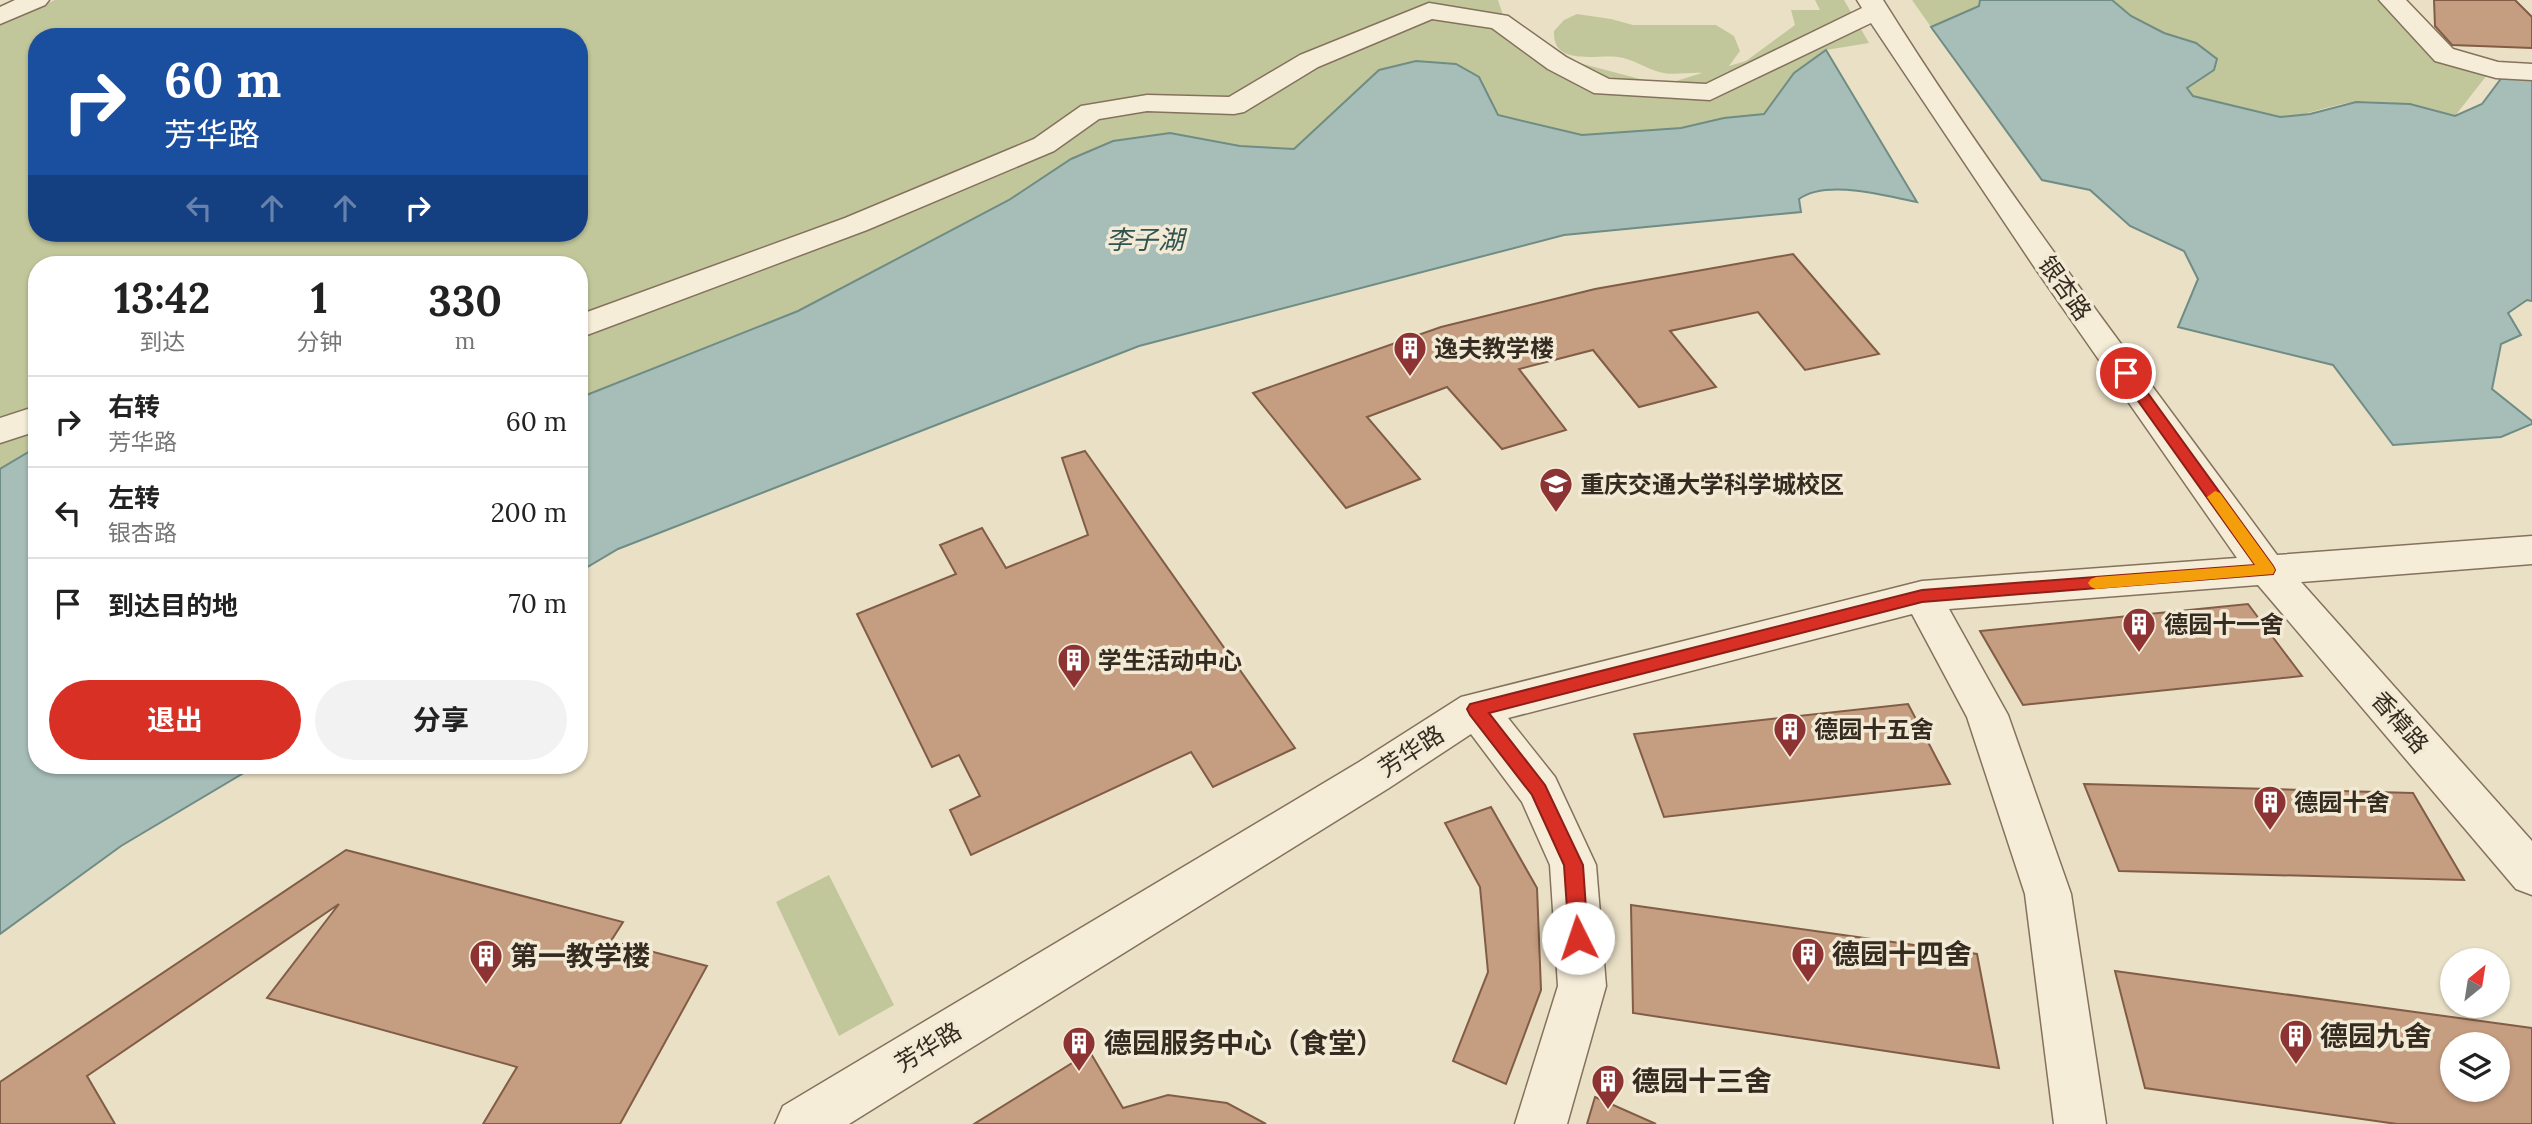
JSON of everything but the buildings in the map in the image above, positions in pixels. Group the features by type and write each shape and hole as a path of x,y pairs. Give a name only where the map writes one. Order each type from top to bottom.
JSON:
{"street":[{"path":"0,16 36,0"},
{"path":"2392,0 2444,55 2496,70 2532,72"},
{"path":"588,324 869,219 1044,145 1091,112 1147,103 1234,106 1309,61 1429,11 1499,21 1557,63 1604,87 1710,92 1873,6"},
{"name":"银杏路","path":"1873,6 2048,264 2267,570"},
{"path":"0,431 28,421"},
{"name":"芳华路","path":"801,1124 1362,782 1476,709 1922,596 2532,550"},
{"name":"香樟路","path":"2267,570 2532,874"},
{"path":"1922,596 1987,715 2048,894 2080,1124"},
{"path":"1476,709 1539,790 1573,865 1582,986 1541,1124"}],"green space":[{"path":"55,0 1498,0 1503,15 1579,63 1663,85 1702,73 1664,73 1623,58 1568,54 1560,50 1555,42 1554,31 1564,20 1577,14 1633,25 1716,25 1734,36 1740,51 1729,66 1746,61 1795,25 1791,10 1820,10 1815,0 1844,0 1869,43 1826,50 1794,73 1764,114 1724,118 1681,128 1581,135 1498,115 1479,77 1456,64 1379,70 1294,149 1240,146 1170,133 1071,159 1009,200 798,311 588,394 588,256 28,256 28,452 0,469 0,24"},
{"path":"1912,0 1980,0 1979,6 1931,27"},
{"path":"2112,0 2384,0 2487,75 2455,116 2383,102 2348,103 2288,116 2257,113 2193,96 2187,89 2214,70 2196,43 2164,33 2131,16"},
{"path":"829,875 894,1005 839,1036 776,902"}],"water":[{"path":"1980,0 2112,0 2131,16 2164,33 2196,43 2217,59 2214,70 2187,88 2193,96 2280,117 2310,114 2356,102 2410,104 2455,116 2482,104 2503,76 2532,75 2532,301 2527,300 2508,313 2521,335 2501,344 2492,389 2532,421 2532,424 2501,437 2393,445 2333,365 2178,327 2198,279 2184,251 2130,226 2090,190 2042,180 1931,27 1979,6"},
{"name":"李子湖","path":"1826,50 1917,202 1873,193 1825,190 1799,199 1801,212 1564,235 1139,346 618,549 588,567 588,394 798,311 1009,200 1071,159 1113,141 1170,133 1240,146 1294,149 1379,70 1416,61 1456,64 1479,77 1498,115 1582,135 1681,128 1724,118 1764,114 1794,73"},
{"path":"28,452 28,774 242,774 121,846 0,934 0,469"}],"slow traffic":[{"path":"2096,583 2267,570 2215,497"}],"place":[{"name":"逸夫教学楼","path":"1410,378"},
{"name":"重庆交通大学科学城校区","path":"1556,514"},
{"name":"德园十一舍","path":"2139,654"},
{"name":"学生活动中心","path":"1074,690"},
{"name":"德园十五舍","path":"1790,759"},
{"name":"德园十舍","path":"2270,832"},
{"name":"德园十四舍","path":"1808,984"},
{"name":"第一教学楼","path":"486,986"},
{"name":"德园九舍","path":"2296,1066"},
{"name":"德园服务中心（食堂）","path":"1079,1073"},
{"name":"德园十三舍","path":"1608,1111"}],"route":[{"path":"1578,938 1573,865 1539,790 1476,709 1922,596 2267,570 2126,373"}]}
